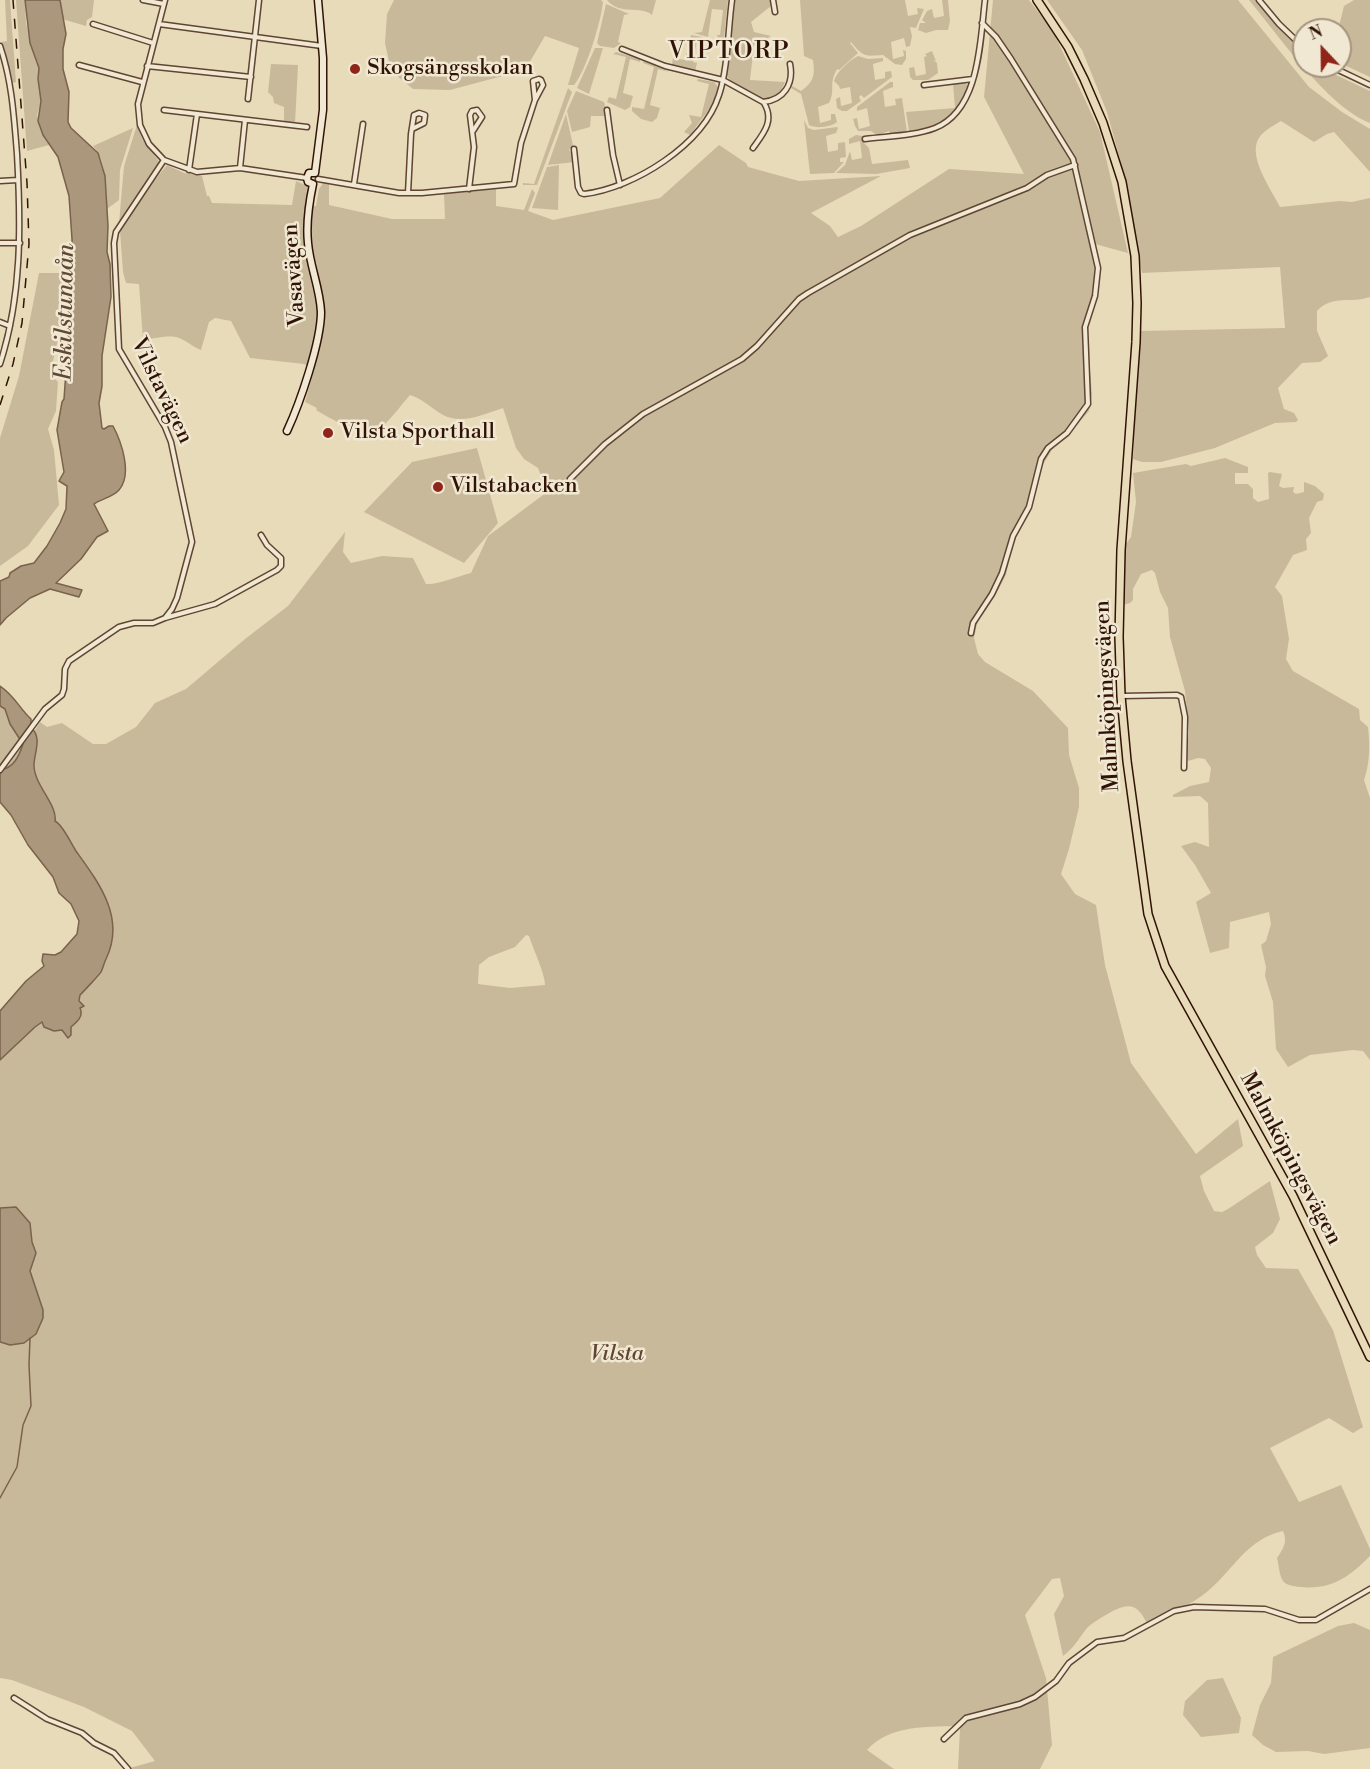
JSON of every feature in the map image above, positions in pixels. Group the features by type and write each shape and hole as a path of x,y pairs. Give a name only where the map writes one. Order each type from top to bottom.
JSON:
{"main road":[{"name":"Malmköpingsvägen","path":"1038,0 1075,61 1103,123 1122,182 1134,247 1137,280 1136,342 1120,579 1121,696 1131,794 1148,914 1159,949 1176,987 1293,1196 1370,1357"}],"street":[{"path":"143,0 164,2 142,82 138,104 140,125 148,144 164,160 189,170 202,173 240,168 306,178 309,173 315,179 408,193 514,184 521,143 535,100 543,85 542,80 539,79 533,81 532,85 535,100"},
{"path":"248,99 259,0"},
{"name":"Vasavägen","path":"287,431 299,402 320,320 319,296 308,238 308,218 315,179 317,139 322,106 322,46 318,0"},
{"path":"574,149 578,187 581,193 589,193 620,185 655,168 686,143 713,108 723,80 732,0"},
{"path":"773,0 775,12"},
{"path":"866,140 924,131 944,124 961,107 973,79 985,0"},
{"path":"1259,0 1292,36"},
{"path":"970,633 973,623 992,594 1002,573 1012,536 1029,507 1039,465 1044,454 1067,433 1088,404 1085,327 1095,296 1097,261 1070,152 996,37 982,23"},
{"path":"93,24 153,43"},
{"path":"158,24 322,46"},
{"path":"0,46 11,88 20,243 10,327 0,360"},
{"path":"622,49 665,66 723,80 764,102 775,100 784,92 791,77 790,64"},
{"path":"79,65 142,82"},
{"path":"147,66 250,77"},
{"path":"1352,76 1370,85"},
{"path":"924,86 973,79"},
{"path":"753,148 768,125 769,115 764,102"},
{"path":"164,110 307,127"},
{"path":"469,189 474,161 471,113 477,110 482,117 473,130"},
{"path":"607,110 620,185"},
{"path":"408,193 412,129 414,115 419,112 425,115 424,123 412,129"},
{"path":"189,170 197,114"},
{"path":"240,168 245,120"},
{"path":"354,184 363,124"},
{"name":"Vilstavägen","path":"164,160 118,228 114,243 118,349 161,420 171,442 192,536 192,548 177,598 165,618"},
{"path":"570,479 605,444 643,414 742,359 757,346 799,299 808,293 905,237 1027,188 1047,176 1075,165"},
{"path":"0,182 18,180"},
{"path":"0,243 20,243"},
{"path":"0,322 10,327"},
{"path":"1,768 45,709 62,695 65,669 73,658 119,627 129,624 153,623 215,604 277,570 281,566 281,558 267,545 261,535"},
{"path":"1121,696 1177,695 1181,697 1185,717 1185,768"},
{"path":"944,1739 966,1718 1035,1698 1056,1681 1069,1663 1097,1642 1129,1636 1174,1611 1194,1606 1265,1609 1299,1620 1316,1620 1370,1589"},
{"path":"14,1698 47,1719 82,1733 94,1743 114,1753 128,1769"}],"green space":[{"path":"5,0 10,0 16,82 13,83 1,42 7,41"},
{"path":"16,0 25,0 26,23 39,68 41,101 37,115 43,135 49,145 27,151"},
{"path":"60,0 94,0 92,17 87,20 86,26 62,19"},
{"path":"394,0 601,0 603,2 592,46 574,85 568,85 579,48 545,36 525,70 450,90 413,89 391,71 385,43 387,14"},
{"path":"607,0 656,0 652,15 647,12 618,8"},
{"path":"710,0 728,0 724,38 718,38 717,35 720,35 723,10 712,9 708,37 694,33 702,32"},
{"path":"733,0 770,0 771,6 751,22 754,32 771,36 754,46 750,80 785,82 780,92 773,97 764,99 747,94 725,74"},
{"path":"800,0 905,0 908,16 918,14 917,8 924,9 916,28 910,27 912,36 910,46 906,47 904,38 891,42 893,59 904,56 903,50 906,51 906,59 902,65 895,64 883,55 865,55 850,43 858,53 839,70 837,69 829,103 818,107 820,123 831,120 831,114 835,114 837,122 827,126 809,125 801,94 791,88 792,86 801,91 809,84 814,74 813,60 804,56"},
{"path":"942,0 948,0 950,21 948,30 926,33 918,30 920,23 926,23 922,20 927,11 932,9 934,18 944,16"},
{"name":"Vilsta","path":"993,0 1029,0 1053,31 1100,132 1128,253 1095,244 1100,281 1087,333 1092,394 1089,411 1053,448 1041,468 1029,512 1014,540 1006,575 996,594 979,615 974,638 978,654 985,662 1033,691 1068,728 1069,755 1079,788 1079,807 1061,874 1075,894 1096,905 1105,965 1131,1063 1196,1154 1238,1119 1243,1146 1200,1176 1204,1191 1214,1211 1222,1212 1228,1209 1270,1181 1280,1219 1273,1233 1255,1247 1257,1255 1266,1268 1298,1269 1333,1330 1363,1427 1353,1433 1329,1418 1270,1448 1299,1502 1341,1485 1370,1549 1370,1556 1347,1576 1331,1584 1311,1587 1291,1586 1282,1579 1277,1558 1285,1542 1283,1531 1271,1535 1250,1548 1208,1591 1187,1605 1148,1626 1135,1608 1130,1606 1119,1608 1090,1626 1063,1656 1054,1614 1064,1596 1060,1578 1052,1579 1025,1615 1046,1678 1052,1745 1040,1769 958,1769 960,1728 957,1726 921,1727 897,1732 876,1742 867,1750 894,1769 126,1769 155,1761 132,1731 84,1707 12,1680 0,1678 0,1030 104,948 0,792 0,697 30,738 40,722 47,727 62,723 93,744 106,744 136,727 155,703 186,689 288,606 345,532 343,552 351,563 382,556 413,558 426,584 436,583 471,573 488,536 547,492 538,468 524,459 516,448 503,408 473,418 457,419 443,415 410,395 381,427 371,432 364,432 337,422 305,402 314,369 304,364 250,358 231,321 215,318 209,322 201,350 175,337 143,340 139,284 126,283 120,231 149,187 167,165 184,173 202,176 207,196 212,203 292,205 296,181 307,186 306,205 316,206 319,189 324,182 329,183 329,205 392,219 445,219 444,194 496,189 496,206 524,210 532,189 535,193 528,211 553,220 660,198 719,145 746,163 748,167 799,181 881,176 811,213 830,226 838,237 861,226 949,169 1024,174 984,97","holes":["526,935 529,936 545,985 510,988 478,984 479,965 489,957 515,947"]},
{"path":"1047,0 1238,0 1292,66 1292,78 1302,78 1309,87 1342,112 1370,129 1370,172 1334,132 1314,142 1281,121 1263,133 1256,145 1258,163 1280,207 1340,201 1352,202 1370,198 1370,297 1336,301 1317,311 1317,331 1328,356 1320,362 1302,363 1278,388 1284,409 1294,413 1298,420 1296,422 1275,423 1215,448 1161,462 1142,462 1133,459 1139,331 1285,328 1280,267 1142,273 1121,163 1107,112 1082,50"},
{"path":"1249,0 1256,0 1292,40 1292,54"},
{"path":"1354,0 1370,0 1370,77 1352,69 1352,18 1341,18 1344,6"},
{"path":"606,4 629,14 624,15 618,42 621,43 614,48 600,46 597,43"},
{"path":"691,35 702,37 702,41 697,40 693,62 697,63 695,72 672,64 673,58 685,60"},
{"path":"595,48 603,48 589,94 577,88"},
{"path":"932,51 938,73 928,80 913,80 910,77 909,68 914,67 916,76 926,74 924,57"},
{"path":"616,52 640,59 640,62 630,59 623,93 633,96 630,107 625,110 607,102 609,97 616,99 626,57 613,54"},
{"path":"858,56 868,59 883,58 883,61 873,64 875,80 885,78 885,72 891,71 892,77 864,98 861,95 859,97 861,101 847,111 842,111 837,108 836,99 840,97 841,106 852,103 850,87 840,89 834,81 844,67"},
{"path":"644,61 669,72 658,69 650,105 660,108 657,118 652,122 641,119 632,111 632,107 644,109 654,67 643,63"},
{"path":"271,64 298,65 295,124 284,122 284,107 274,103 273,97 268,92"},
{"path":"1313,78 1342,78 1370,91 1370,123 1337,102"},
{"path":"698,79 714,82 718,87 713,104 690,135 684,132 692,123 689,115 701,117 709,84 697,81"},
{"path":"893,82 893,87 883,91 885,107 896,105 895,99 902,98 907,132 890,134 889,131 877,135 871,131 858,131 853,119 857,118 859,129 870,126 867,108 857,111 857,107"},
{"path":"964,82 968,86 953,112 929,127 909,131 906,112 955,108 953,84"},
{"path":"568,88 572,92 537,185 523,185 523,183 534,184"},
{"path":"576,91 604,102 606,110 605,116 591,116 590,127 572,132 567,111"},
{"path":"566,114 573,145 569,150 575,162 548,165"},
{"path":"804,120 808,128 814,130 838,128 836,133 826,136 828,152 838,150 838,143 845,142 846,157 840,158 840,162 844,162 834,173 810,174"},
{"path":"137,125 142,139 160,163 119,223 124,166"},
{"path":"133,128 120,170 119,200 107,209 103,168 98,152 93,146"},
{"path":"856,135 863,136 864,143 869,148 872,164 908,160 910,168 876,174 836,173 845,165 850,151 852,160 862,158 860,141 849,144 849,139"},
{"path":"559,165 558,210 532,208 547,167"},
{"path":"39,273 64,273 59,335 52,365 53,377 58,382 56,411 48,429 54,450 59,505 28,546 0,566 0,438 19,376"},
{"name":"Vilstabacken","path":"477,448 498,523 464,563 364,512 412,462"},
{"path":"1225,458 1248,467 1248,473 1235,473 1235,484 1248,484 1253,489 1253,498 1258,502 1269,499 1268,473 1270,472 1282,474 1279,486 1294,487 1293,492 1296,494 1304,492 1304,482 1315,486 1324,494 1323,500 1317,502 1309,518 1311,533 1306,539 1307,550 1293,555 1275,587 1282,596 1289,639 1286,659 1293,671 1359,709 1360,720 1368,727 1369,754 1364,780 1370,798 1370,1060 1363,1051 1353,1050 1310,1055 1288,1067 1276,1049 1273,1002 1265,976 1266,967 1261,945 1266,941 1271,924 1269,912 1230,922 1229,948 1210,953 1196,902 1211,893 1181,846 1195,842 1209,847 1208,803 1200,796 1173,797 1173,795 1190,786 1209,782 1211,768 1205,759 1198,758 1188,761 1186,757 1189,732 1185,691 1170,637 1168,608 1152,570 1141,574 1133,589 1133,600 1123,605 1124,547 1131,537 1136,502 1133,473 1186,464 1191,466"},
{"path":"1354,1623 1370,1630 1370,1748 1324,1754 1308,1751 1276,1752 1263,1745 1252,1735 1260,1705 1271,1683 1273,1657 1338,1626"},
{"path":"1223,1678 1241,1718 1239,1733 1201,1737 1183,1715 1185,1701 1207,1680"}],"shaded area":[{"path":"25,0 60,0 66,34 63,69 69,92 68,122 71,128 98,153 105,176 111,297 102,356 102,386 99,403 102,428 113,426 119,440 124,458 125,475 119,490 94,504 108,531 97,537 81,559 56,583 82,590 79,597 50,589 30,598 0,625 0,581 9,577 10,573 21,566 34,563 47,546 66,509 67,486 59,481 64,472 57,430 64,399 72,286 69,196 58,157 43,135 38,121 41,101 39,68 30,43"},
{"path":"0,686 31,719 31,727 37,740 34,764 37,779 53,808 55,821 64,830 101,888 111,915 113,929 111,944 101,972 80,995 79,1001 84,1006 80,1008 79,1019 71,1027 71,1035 68,1038 62,1030 54,1031 44,1027 42,1022 0,1060 0,1011 26,981 44,966 43,954 55,955 61,952 77,934 79,921 71,904 59,893 53,877 28,845 11,815 0,802 0,770 12,764 18,757 23,744 10,724 5,709 0,706"},
{"path":"16,1207 30,1223 36,1253 30,1271 43,1310 43,1318 36,1334 24,1343 10,1345 0,1342 0,1208"}],"waterway":[{"path":"0,1498 17,1467 23,1425 31,1406 30,1338"}],"railway":[{"path":"0,405 13,364 22,323 29,244 27,183 13,0"}],"place":[{"name":"Skogsängsskolan","path":"355,69"},
{"name":"Vilsta Sporthall","path":"328,433"},
{"name":"Vilstabacken","path":"438,487"}],"district":[{"name":"VIPTORP","path":"729,52"}],"water label":[{"name":"Eskilstunaån","path":"66,312"}]}
